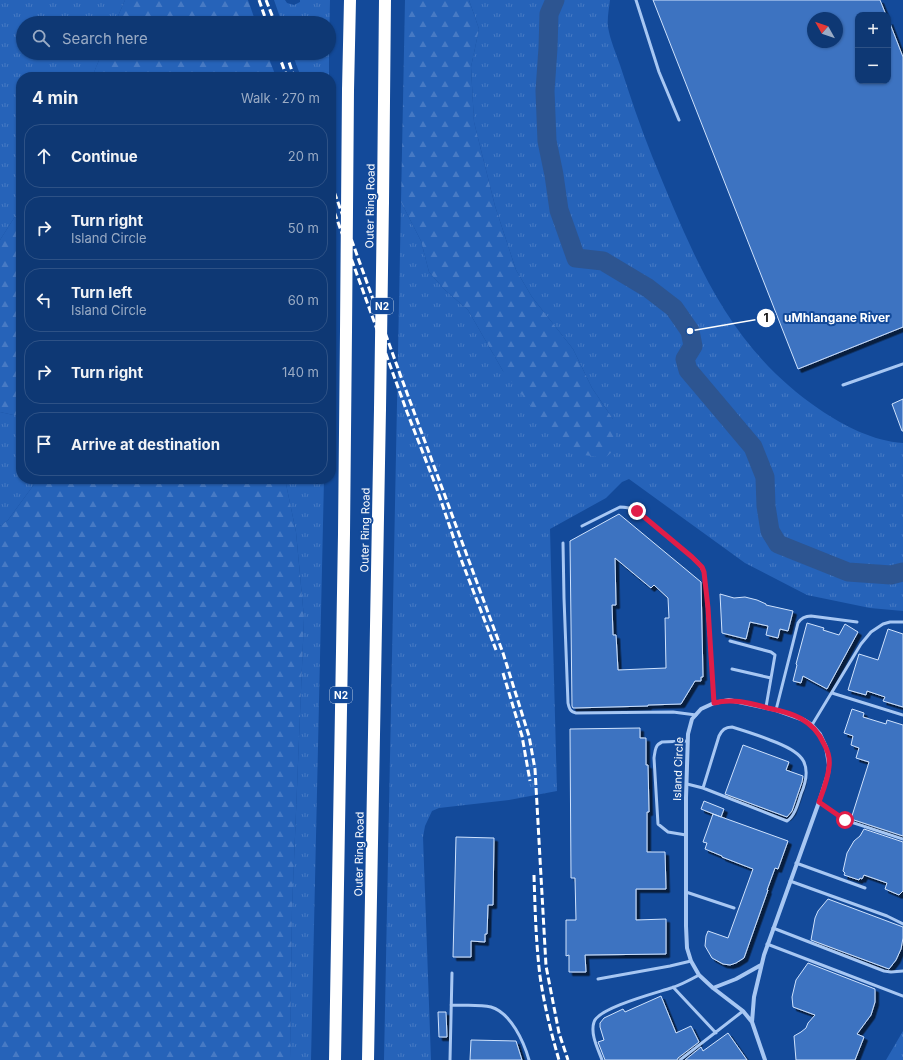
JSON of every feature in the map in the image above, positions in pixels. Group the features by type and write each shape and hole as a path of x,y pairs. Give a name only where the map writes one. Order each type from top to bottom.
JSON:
{"highway":[{"name":"Outer Ring Road","path":"335,1060 344,542 350,0"},
{"name":"Outer Ring Road","path":"368,1060 380,409 385,0"}],"street":[{"name":"Island Circle","path":"752,1022 754,997 767,944 819,802 830,766 826,747 820,734 804,720 766,707 729,700 714,703 701,709 691,724 687,741 687,948 691,961 699,975 743,1011 752,1022 765,1060"},
{"path":"713,988 736,980 761,965"}],"lane":[{"path":"636,0 659,72 679,120"},
{"path":"844,385 903,364"},
{"path":"582,526 620,507 630,508 637,511 702,567 706,587 714,703"},
{"path":"563,543 565,651 568,703 570,710 572,712 674,712 696,715"},
{"path":"776,710 800,620 805,616 810,616 857,622"},
{"path":"812,726 861,644 871,632 883,624 890,622 903,622"},
{"path":"730,641 774,654 775,656 766,707"},
{"path":"732,669 771,678"},
{"path":"832,693 903,715"},
{"path":"687,784 704,788 787,821 792,817 805,784 807,774 806,766 801,756 796,751 785,745 759,735 728,727 724,728 719,736 704,788"},
{"path":"686,835 668,832 658,824 654,758 656,747 659,743 687,741"},
{"path":"819,802 845,820 903,839"},
{"path":"796,863 865,888"},
{"path":"790,881 886,916 903,924"},
{"path":"686,892 734,908"},
{"path":"773,928 884,971 903,971"},
{"path":"767,944 903,996"},
{"path":"598,979 691,961"},
{"path":"450,1060 452,973"},
{"path":"602,1060 595,1040 593,1026 598,1015 615,1007 673,988 699,975"},
{"path":"673,988 716,1033"},
{"path":"451,1005 490,1007 505,1014 524,1044 529,1060"},
{"path":"680,1060 743,1011"}],"green space":[{"path":"0,0 125,0 118,16 16,16 16,60 99,60 94,72 16,72 16,215 0,240"},
{"path":"125,0 248,0 254,16 118,16"},
{"path":"274,0 285,0 287,3 294,5 300,2 300,0 330,0 330,16 280,16"},
{"path":"405,0 469,0 479,29 471,67 474,122 495,206 516,270 532,297 573,349 592,388 613,419 616,435 613,451 605,458 577,454 554,435 503,371 468,310 445,290 429,272 421,241 401,202"},
{"path":"469,0 610,0 608,27 610,37 648,145 682,229 716,296 737,328 760,357 787,384 819,409 859,432 892,442 903,443 903,611 870,608 807,595 745,563 629,479 622,482 606,498 550,529 557,791 509,800 439,808 432,811 425,826 423,837 431,1060 384,1060 401,202 421,241 429,272 445,290 468,310 503,371 613,419 592,388 573,349 532,297 516,270 495,206 474,122 471,67 479,29"},
{"path":"99,60 270,60 274,72 94,72"},
{"path":"295,60 329,60 329,72 299,72"},
{"path":"16,215 16,416 0,412 0,240"},
{"path":"0,412 16,416 16,484 34,484 8,520 0,526"},
{"path":"34,484 286,484 296,532 304,618 292,909 290,1060 0,1060 0,526 8,520"},
{"path":"286,484 324,484 311,1060 290,1060 292,909 304,618 296,532"},
{"path":"903,1031 903,1060 886,1060"}],"building":[{"path":"653,0 880,0 885,12 855,12 855,84 891,84 891,26 903,57 903,327 798,369"},
{"path":"903,399 903,431 902,431 892,404"},
{"path":"619,514 701,582 703,677 701,677 701,681 695,681 681,704 573,708 570,541","holes":["615,558 651,588 654,585 668,598 669,618 665,618 666,668 618,670 616,635 613,635 612,605 616,605"]},
{"path":"720,594 734,598 745,597 757,600 766,605 793,611 788,631 780,629 778,638 766,635 768,626 750,622 746,639 722,633"},
{"path":"807,623 824,628 823,630 839,635 845,624 858,632 827,689 803,676 801,683 793,681"},
{"path":"888,629 903,634 903,707 883,701 885,697 867,691 866,695 848,690 859,654 878,660"},
{"path":"852,709 864,713 863,717 886,724 887,720 903,725 903,836 851,819 869,762 856,758 859,748 851,745 853,736 844,733"},
{"path":"640,728 640,738 646,738 646,765 648,765 649,812 647,812 647,852 665,852 666,889 636,889 636,920 666,919 666,954 585,955 586,972 569,972 569,955 566,956 566,920 576,920 575,878 571,878 570,729"},
{"path":"743,745 789,762 786,770 803,776 792,811 787,817 725,794"},
{"path":"704,801 724,809 721,817 701,809"},
{"path":"713,814 788,841 778,869 775,868 744,958 730,965 723,964 712,958 705,946 706,936 708,931 728,938 753,869 705,849 707,843 703,842"},
{"path":"864,829 903,842 903,891 899,895 885,889 887,883 864,875 862,879 860,878 859,880 844,875 845,873 843,871 847,853 854,841 860,836"},
{"path":"456,837 494,838 493,905 488,905 487,934 485,934 485,942 471,941 471,957 453,957"},
{"path":"828,899 903,927 901,949 896,960 889,969 811,940 815,918 818,911"},
{"path":"808,963 875,989 875,1002 871,1015 857,1034 864,1037 855,1060 796,1060 794,1036 806,1028 808,1023 815,1015 793,1007 792,997 796,980"},
{"path":"661,996 676,1033 691,1026 699,1042 677,1060 605,1060 598,1042 604,1040 600,1023 604,1018 623,1009 625,1012"},
{"path":"438,1012 446,1012 447,1037 439,1037"},
{"path":"728,1033 747,1060 685,1060 701,1047 703,1051"},
{"path":"471,1040 516,1041 522,1060 470,1060"}],"waterway":[{"path":"555,0 549,14 545,91 547,141 559,210 576,258 603,261 648,288 674,308 690,331 693,346 685,359 688,370 753,447 765,477 766,506 770,531 778,544 848,572 891,575 903,572"}],"railway":[{"path":"259,0 265,16"},
{"path":"266,0 272,16"},
{"path":"281,60 285,72"},
{"path":"288,60 292,72"},
{"path":"336,197 503,653 529,736 535,769 546,966 559,1033 568,1060"},
{"path":"336,217 407,412 437,489 459,554 496,650"},
{"path":"503,673 522,736 530,781"},
{"path":"534,875 540,976 548,1018 559,1060"}],"place":[{"name":"uMhlangane River","path":"690,331"}],"route":[{"path":"637,511 702,567 704,572 708,608 714,703 729,700 747,703 776,710 804,720 812,726 820,734 826,747 830,766 819,802 845,820"}]}
